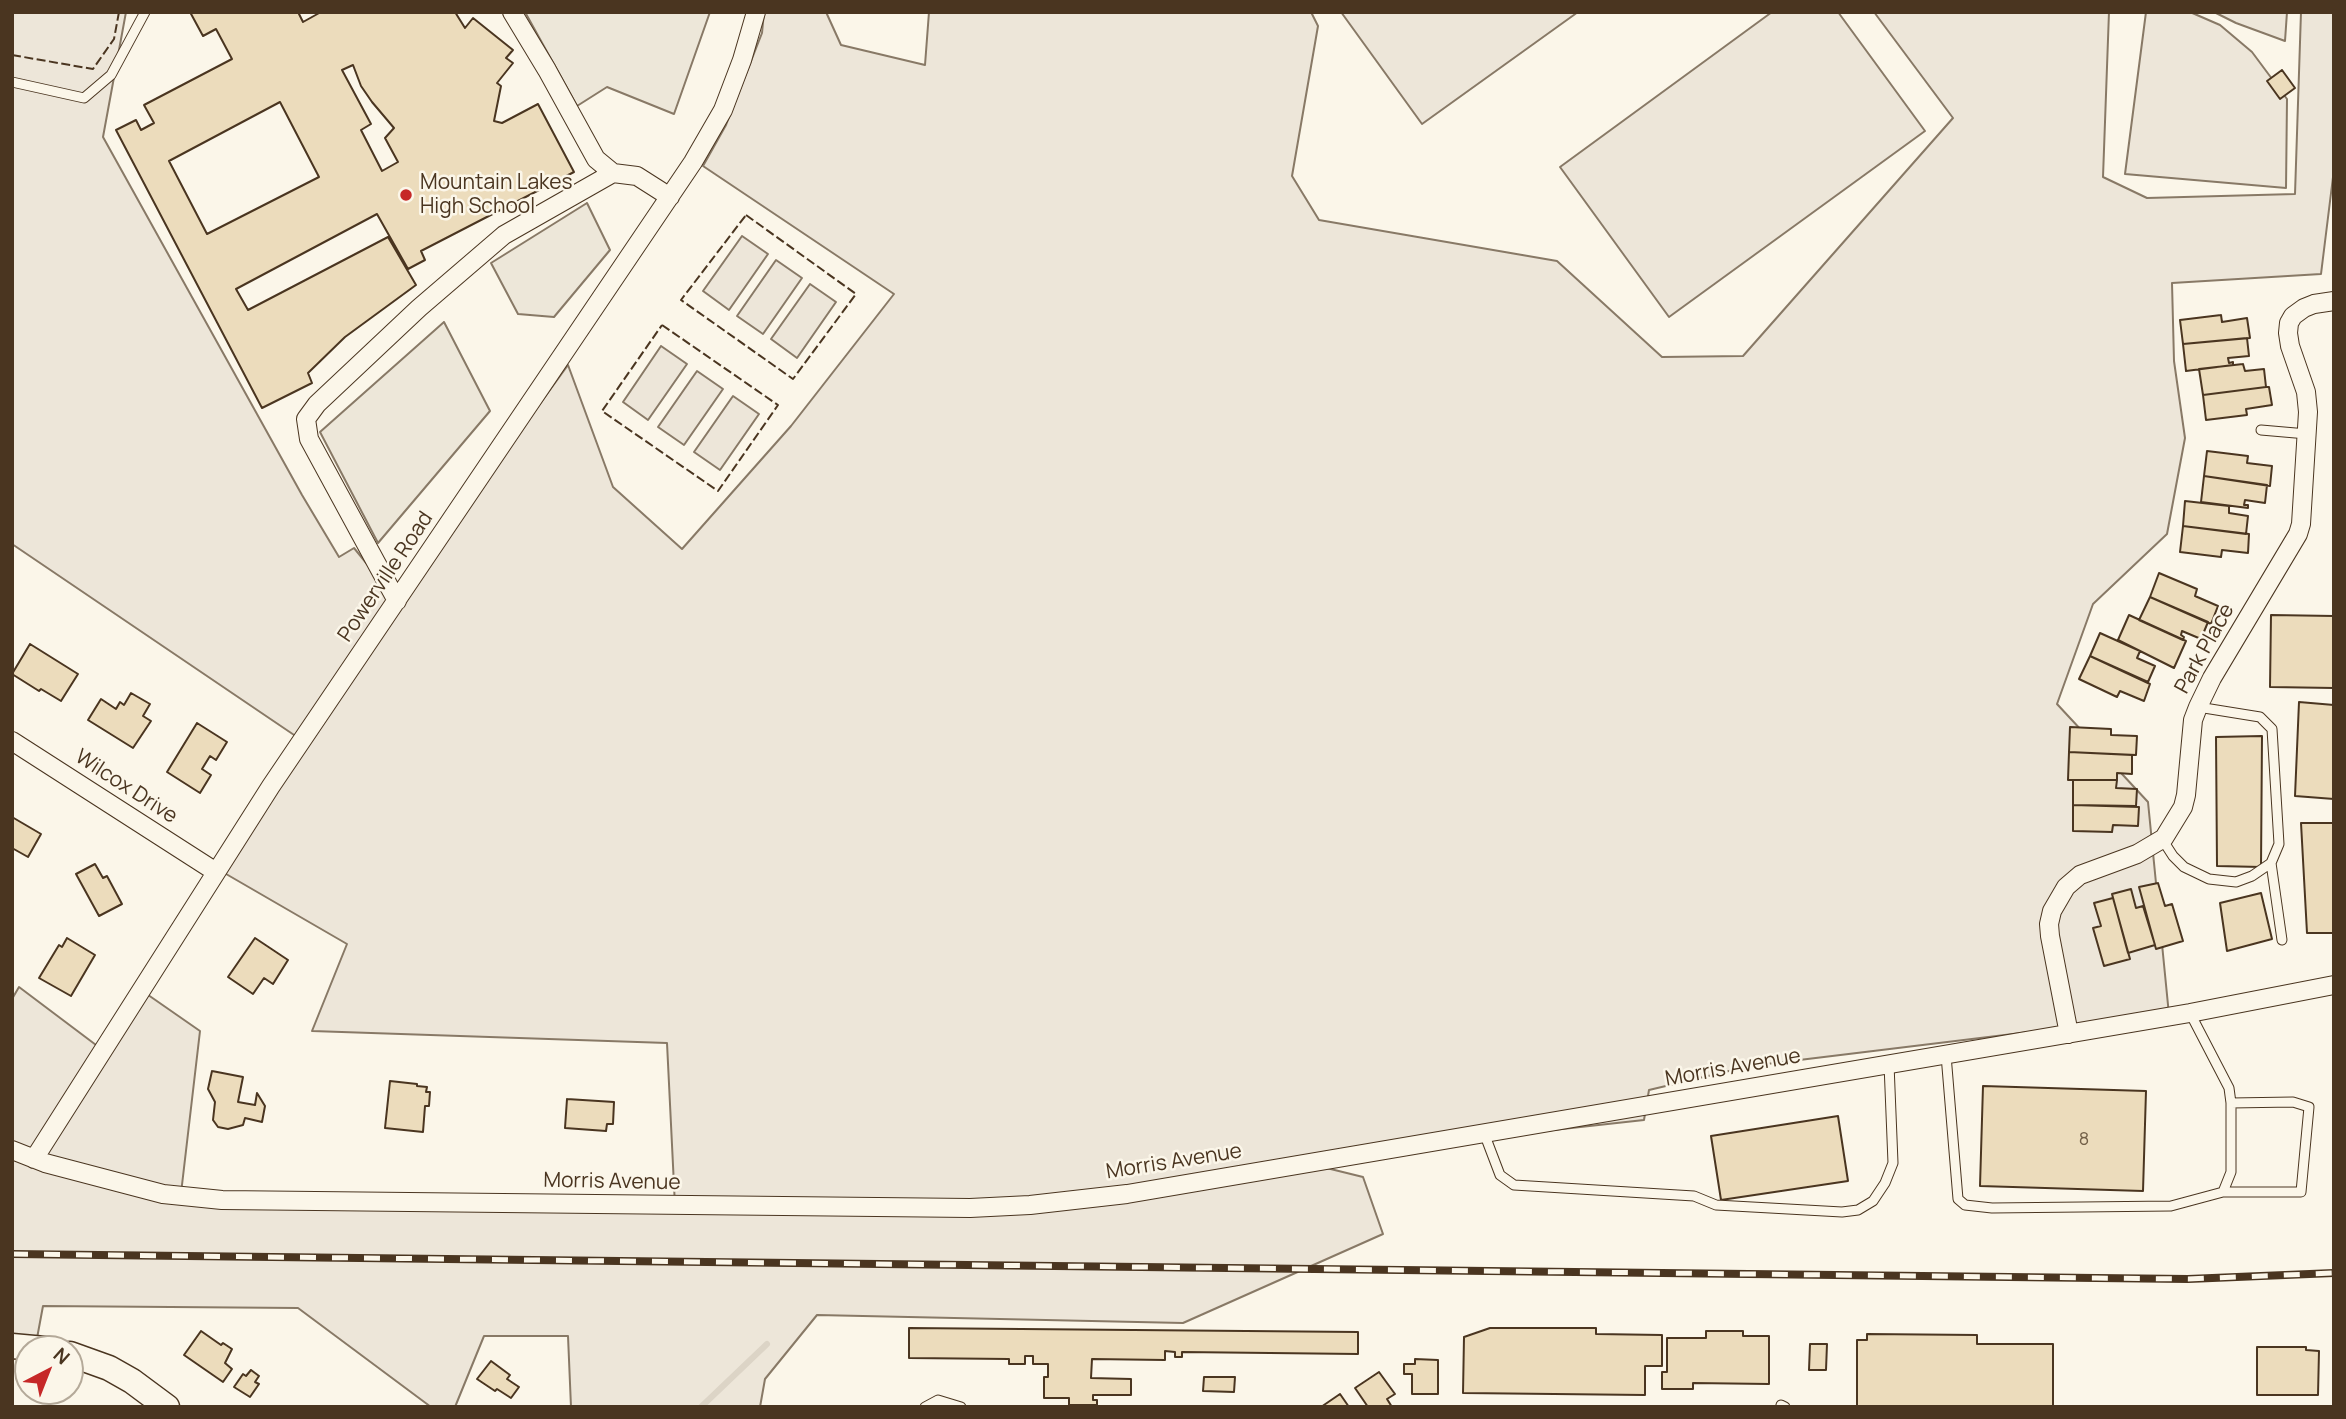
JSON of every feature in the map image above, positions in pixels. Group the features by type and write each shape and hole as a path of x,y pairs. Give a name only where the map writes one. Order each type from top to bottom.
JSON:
{"street":[{"path":"512,12 596,159 613,173 636,176 670,197"},
{"name":"Powerville Road","path":"34,1159 216,872 670,197 723,110 743,61 756,12"},
{"path":"397,601 309,439 306,419 317,404 407,320 504,235 613,173"},
{"name":"Park Place","path":"2069,1034 2050,936 2052,911 2066,887 2080,875 2137,854 2162,839 2176,820 2186,795 2193,720 2198,707 2212,678 2298,534 2301,524 2308,412 2306,392 2290,346 2289,323 2296,312 2304,308 2334,301"},
{"name":"Wilcox Drive","path":"12,741 216,872"},
{"name":"Morris Avenue","path":"12,1150 88,1175 163,1194 222,1200 970,1208 1030,1205 1128,1194 2069,1034 2334,985"},
{"path":"84,1359 109,1368 132,1381 167,1407"}],"lane":[{"path":"12,82 84,98 111,75 145,12"},
{"path":"2261,430 2307,434"},
{"path":"2198,707 2260,717 2272,729 2279,844 2271,863 2282,940"},
{"path":"2162,839 2172,856 2184,867 2209,879 2236,882 2252,876 2271,863"},
{"path":"2190,1013 2229,1088 2231,1172 2223,1192"},
{"path":"1946,1055 1958,1199 1965,1206 2171,1206 2223,1192 2301,1192 2309,1107 2292,1102 2231,1102"},
{"path":"1484,1133 1500,1175 1514,1185 1694,1196 1716,1205 1842,1212 1858,1210 1873,1201 1885,1183 1892,1163 1889,1064"},
{"path":"925,1407 938,1400 961,1407"}],"shaded area":[{"path":"12,12 126,12 103,137 339,557 354,548 397,601 568,365 613,487 682,549 791,426 894,294 703,166 726,125 762,33 764,12 826,12 841,45 925,65 929,12 1311,12 1318,26 1292,176 1319,220 1557,261 1662,357 1743,356 1953,118 1874,12 2109,12 2103,177 2147,198 2295,194 2301,12 2334,12 2334,169 2321,274 2172,283 2174,361 2185,438 2167,534 2093,604 2057,704 2148,802 2169,1015 1750,1066 1649,1090 1644,1120 1290,1159 1363,1177 1383,1234 1183,1323 817,1315 765,1379 760,1407 571,1407 568,1336 484,1336 455,1407 431,1407 298,1308 43,1306 38,1335 14,1335 12,1356 12,999 19,987 104,1051 141,990 200,1031 180,1202 675,1206 667,1043 312,1031 347,944 214,867 300,739 12,544"},
{"path":"525,12 710,12 674,114 607,87 577,106"},
{"path":"1341,12 1578,12 1422,124"},
{"path":"1772,12 1838,12 1925,131 1669,317 1560,167"},
{"path":"2146,12 2190,12 2220,25 2252,52 2287,99 2286,188 2125,174"},
{"path":"2214,12 2287,12 2285,41 2236,23"},
{"path":"587,203 610,250 554,317 518,314 491,263"},
{"path":"742,236 768,254 729,310 703,291"},
{"path":"776,260 802,278 763,334 737,316"},
{"path":"810,284 836,302 797,358 771,339"},
{"path":"444,322 490,411 378,543 320,432"},
{"path":"661,346 687,364 648,420 623,402"},
{"path":"697,371 723,389 684,445 658,427"},
{"path":"733,396 759,414 720,470 694,452"}],"building":[{"name":"Mountain Lakes High School","path":"190,12 298,12 303,22 321,12 455,12 465,28 473,18 513,50 506,58 513,63 497,83 501,86 494,121 502,123 538,104 574,172 421,251 425,260 408,269 377,214 236,289 248,310 388,237 416,285 345,337 308,373 312,383 262,408 116,130 136,120 141,130 154,123 144,105 232,59 216,29 203,36","holes":["353,65 361,86 394,128 385,138 398,162 382,171 361,130 371,124 342,70","280,102 319,177 207,234 169,161"]},
{"path":"2282,70 2295,88 2280,99 2267,81"},
{"path":"2221,315 2222,322 2247,318 2250,338 2183,344 2180,320"},
{"path":"2247,338 2249,356 2228,358 2233,365 2186,371 2183,344"},
{"path":"2243,364 2245,371 2264,369 2266,387 2203,395 2199,369"},
{"path":"2269,387 2272,405 2246,409 2247,415 2206,420 2203,395"},
{"path":"2207,451 2248,456 2247,463 2272,466 2270,486 2204,476"},
{"path":"2204,476 2267,485 2265,503 2245,500 2244,505 2248,505 2248,508 2201,502"},
{"path":"2185,501 2229,506 2229,513 2248,516 2246,534 2183,526"},
{"path":"2183,526 2249,534 2248,553 2222,550 2221,557 2180,552"},
{"path":"2159,573 2197,589 2195,596 2218,606 2211,624 2150,597"},
{"path":"2150,597 2208,622 2201,639 2182,631 2183,640 2139,620"},
{"path":"2129,615 2186,641 2174,668 2118,640"},
{"path":"2271,615 2334,616 2334,688 2270,687"},
{"path":"2100,633 2140,651 2137,658 2155,666 2148,682 2090,656"},
{"path":"30,644 78,674 61,701 12,674"},
{"path":"2090,656 2150,684 2144,701 2120,691 2117,697 2079,679"},
{"path":"131,693 150,704 143,716 151,721 133,748 88,720 101,699 116,709 120,702 124,705"},
{"path":"2299,702 2334,705 2334,799 2295,796"},
{"path":"197,723 227,742 216,760 210,756 202,769 211,775 200,793 167,772"},
{"path":"2070,727 2111,729 2111,735 2137,736 2136,755 2069,752"},
{"path":"2262,736 2261,867 2217,866 2216,737"},
{"path":"2069,752 2132,755 2132,774 2117,773 2117,780 2068,780"},
{"path":"2073,780 2117,780 2116,788 2137,789 2136,806 2073,805"},
{"path":"2073,805 2139,807 2138,826 2113,825 2112,832 2073,831"},
{"path":"12,817 41,834 28,857 12,848"},
{"path":"2301,823 2334,823 2334,933 2307,933"},
{"path":"95,864 103,878 107,876 122,904 99,916 76,874"},
{"path":"2158,883 2165,906 2172,904 2183,941 2156,949 2139,887"},
{"path":"2131,889 2136,908 2143,906 2155,945 2128,953 2112,894"},
{"path":"2261,893 2272,939 2227,951 2220,903"},
{"path":"2113,898 2130,959 2104,966 2093,928 2101,926 2094,903"},
{"path":"67,938 95,955 71,996 39,978 59,945 62,947"},
{"path":"255,938 288,960 273,984 264,978 253,994 228,977"},
{"path":"212,1071 243,1077 238,1102 255,1105 257,1093 265,1106 262,1122 245,1118 243,1125 228,1129 218,1127 213,1120 215,1102 208,1089"},
{"path":"390,1081 427,1087 426,1092 430,1092 429,1106 425,1106 423,1132 385,1128"},
{"path":"1983,1086 2146,1091 2143,1191 1980,1186"},
{"path":"567,1099 614,1102 613,1124 607,1124 606,1131 565,1128"},
{"path":"1838,1116 1848,1181 1721,1200 1711,1136"},
{"path":"909,1328 1358,1332 1358,1354 1182,1352 1182,1357 1175,1357 1175,1352 1165,1351 1165,1360 1092,1359 1091,1378 1131,1379 1131,1395 1093,1395 1097,1405 1069,1405 1069,1398 1044,1398 1044,1377 1048,1377 1048,1364 1033,1364 1033,1356 1025,1356 1025,1364 1009,1364 1009,1359 909,1358"},
{"path":"1490,1328 1596,1328 1596,1334 1662,1335 1662,1366 1645,1366 1645,1395 1463,1393 1464,1337"},
{"path":"201,1331 232,1349 225,1363 232,1369 223,1382 184,1355"},
{"path":"1706,1331 1743,1331 1743,1336 1769,1336 1769,1384 1693,1383 1693,1389 1662,1389 1662,1372 1667,1372 1667,1338 1706,1338"},
{"path":"1867,1334 1977,1335 1977,1344 2053,1344 2053,1407 1857,1407 1857,1340 1867,1340"},
{"path":"1810,1344 1827,1344 1826,1370 1809,1370"},
{"path":"2257,1347 2306,1347 2306,1350 2319,1351 2318,1395 2257,1395"},
{"path":"1415,1359 1438,1360 1438,1394 1412,1394 1412,1374 1404,1374 1404,1364 1415,1364"},
{"path":"491,1361 510,1375 507,1379 519,1387 511,1398 477,1379"},
{"path":"251,1370 259,1376 255,1382 259,1384 250,1397 234,1387 243,1374 246,1376"},
{"path":"1379,1372 1395,1394 1387,1399 1392,1407 1368,1407 1355,1388"},
{"path":"1204,1377 1235,1377 1234,1392 1203,1391"},
{"path":"1340,1394 1349,1407 1321,1407"}],"waterway":[{"path":"701,1407 767,1344"}],"railway":[{"path":"12,1254 2188,1279 2334,1273"}],"fence":[{"path":"12,55 93,69 114,39 119,12"},
{"path":"746,215 856,294 793,379 681,300 746,215"},
{"path":"662,325 778,405 718,491 602,411 662,325"}],"place":[{"name":"Mountain Lakes High School","path":"406,195"}]}
